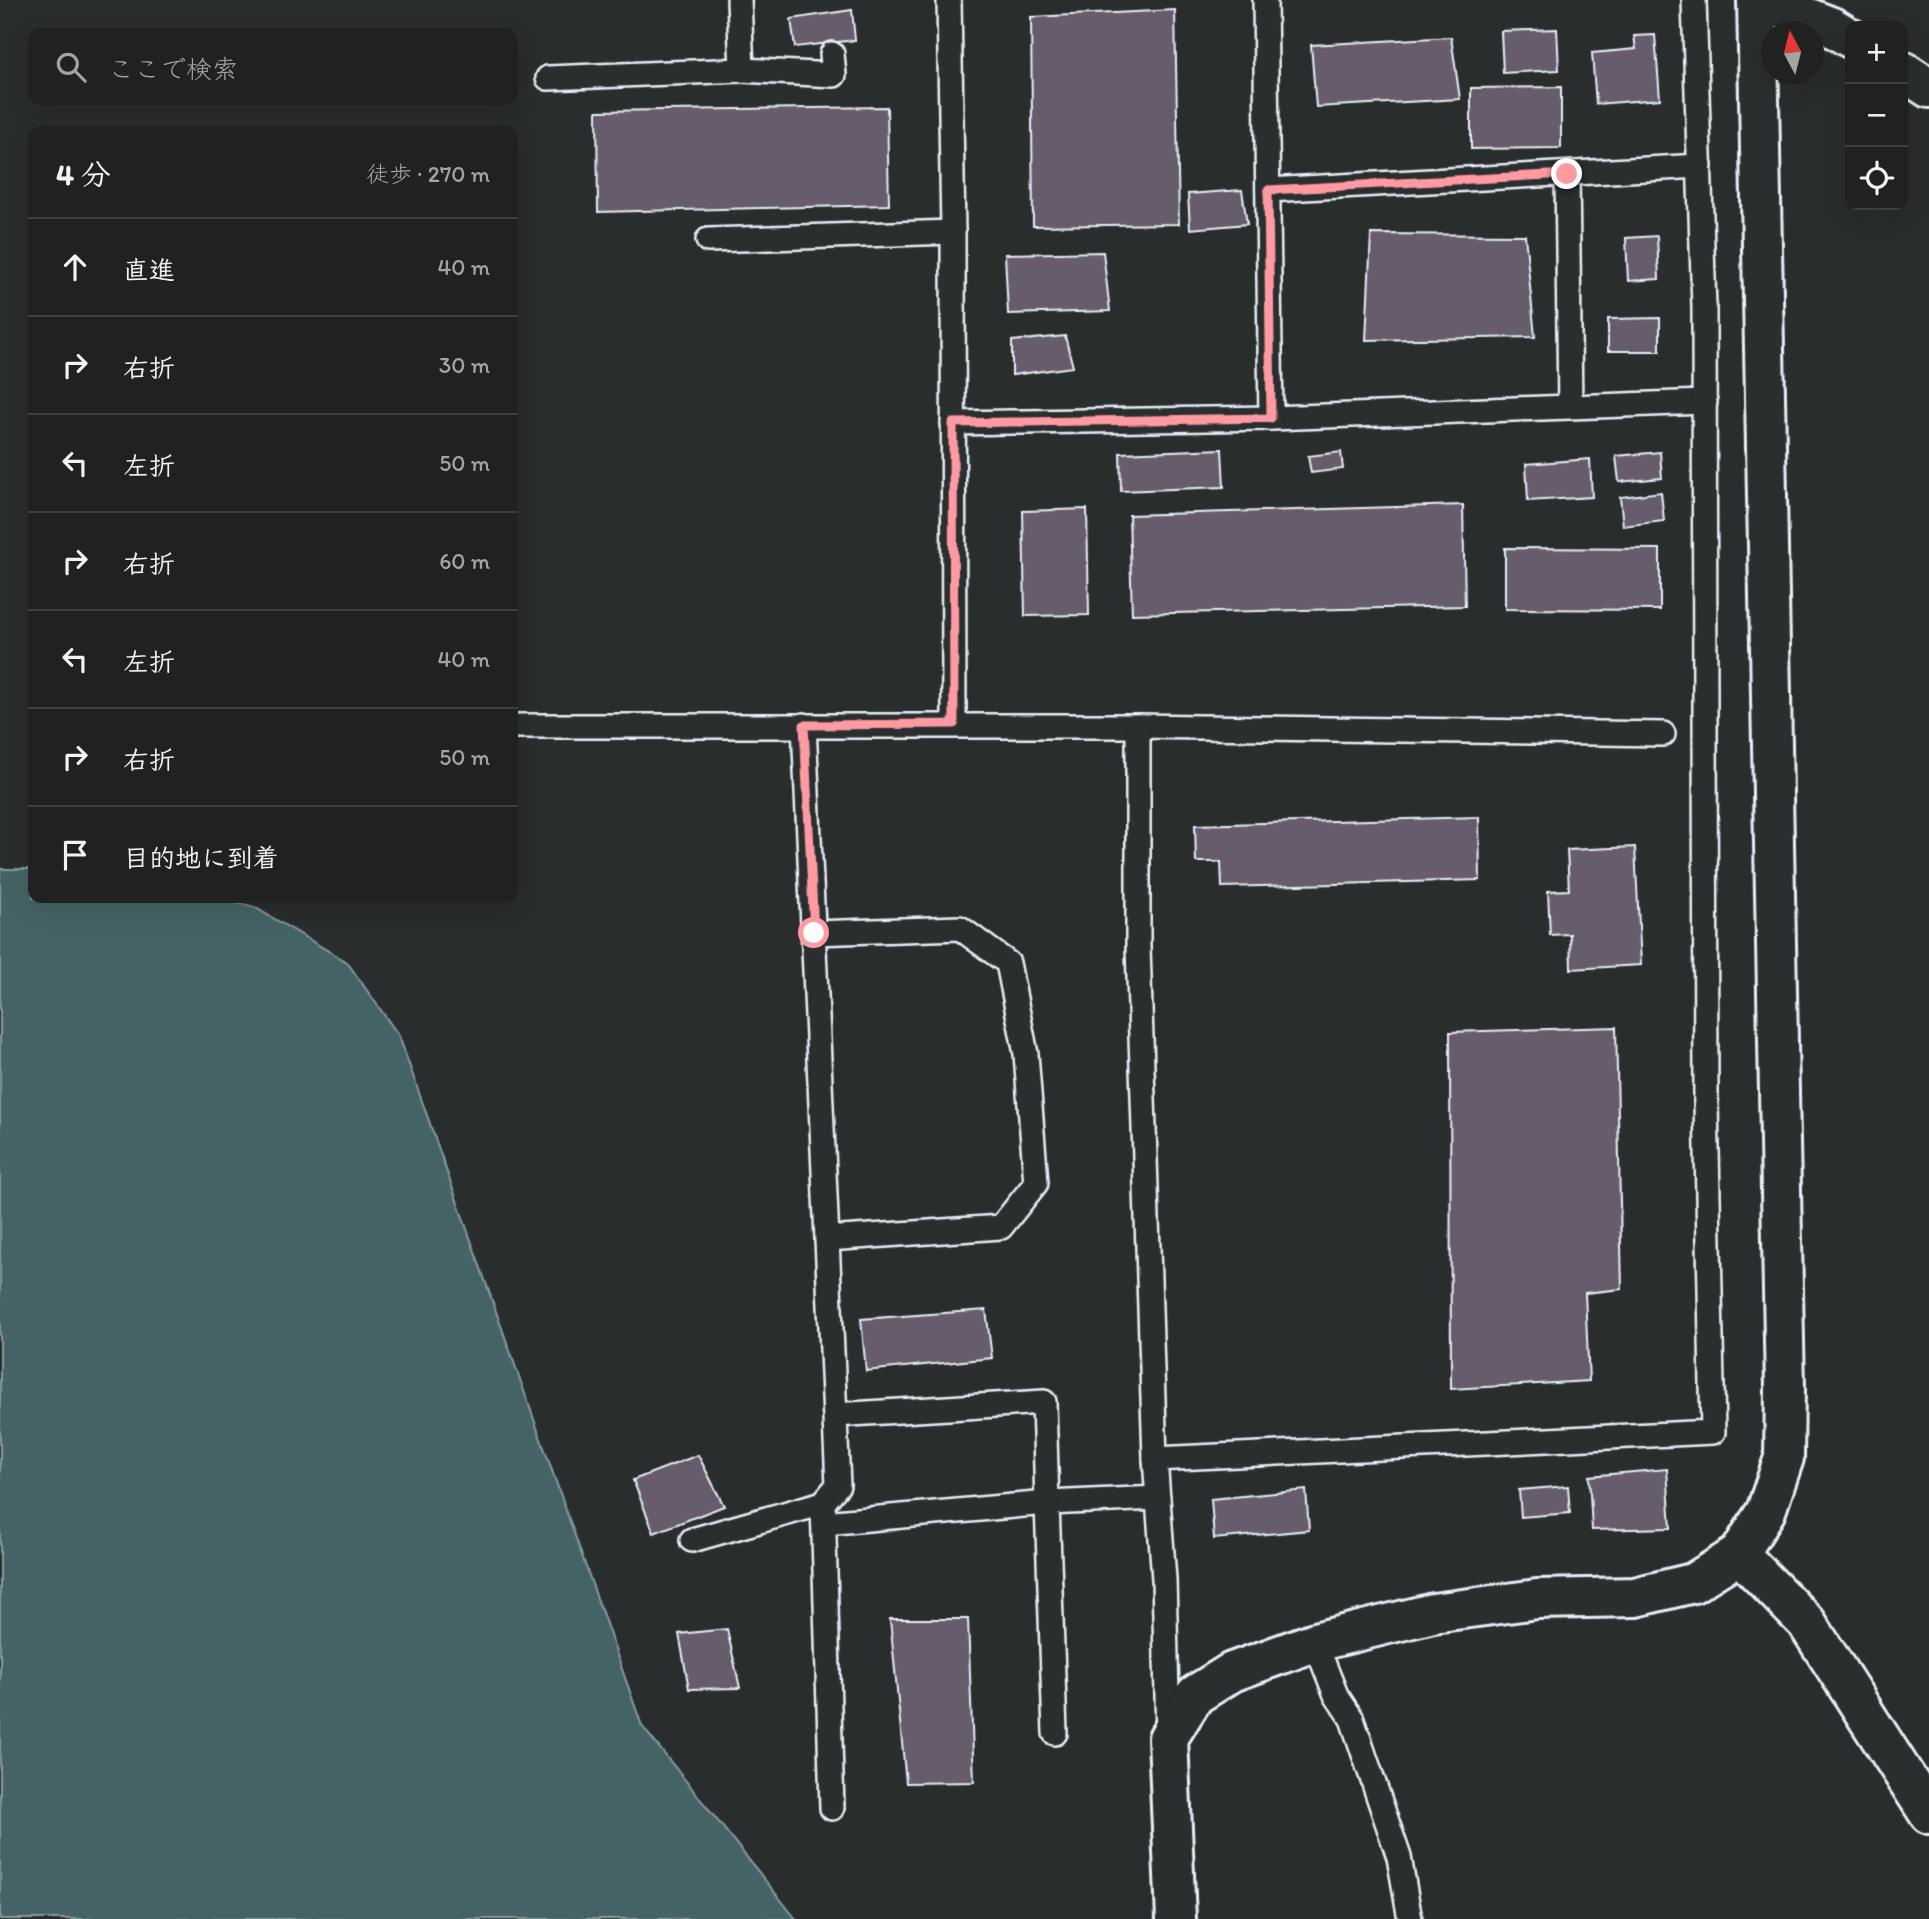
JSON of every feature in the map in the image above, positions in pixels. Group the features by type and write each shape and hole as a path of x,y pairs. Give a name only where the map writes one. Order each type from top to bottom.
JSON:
{"street":[{"path":"1176,1919 1168,1738 1195,1695 1232,1672 1315,1642 1446,1611 1537,1599 1635,1597 1693,1583 1740,1554 1766,1511 1784,1458 1757,0"},
{"path":"1762,0 1832,27 1845,35"},
{"path":"1908,74 1929,88"},
{"path":"1740,1554 1807,1623 1929,1814"}],"lane":[{"path":"739,0 742,70"},
{"path":"949,0 953,232 954,724"},
{"path":"1265,0 1271,418"},
{"path":"1155,1459 1713,1432 1706,1102 1705,402 1694,0"},
{"path":"548,78 742,70 834,75 832,54"},
{"path":"1268,190 1700,166"},
{"path":"1567,174 1570,407"},
{"path":"708,240 953,232"},
{"path":"953,423 1271,418 1705,402"},
{"path":"518,726 954,724 1663,734"},
{"path":"804,725 838,1485 823,1513 832,1808"},
{"path":"1138,726 1138,947 1155,1459 1164,1579 1168,1738"},
{"path":"814,933 960,928 1008,963 1026,1054 1036,1183 1001,1227 827,1239"},
{"path":"835,1415 1044,1402 1055,1733"},
{"path":"692,1540 823,1513 1158,1498"},
{"path":"1315,1642 1336,1695 1352,1720 1399,1857 1410,1919"}],"water":[{"path":"0,869 28,869 28,903 238,903 254,907 347,962 399,1036 642,1726 796,1919 0,1919"}],"building":[{"path":"852,10 855,40 795,47 791,19"},
{"path":"1175,10 1179,224 1033,226 1031,17"},
{"path":"1557,29 1559,70 1503,73 1501,31"},
{"path":"1655,35 1660,99 1596,104 1592,53 1636,49 1634,36"},
{"path":"1451,37 1460,99 1316,107 1311,45"},
{"path":"1561,87 1561,148 1471,149 1471,88"},
{"path":"887,107 889,205 598,212 597,111"},
{"path":"1242,190 1247,224 1190,229 1188,194"},
{"path":"1371,234 1525,235 1535,337 1366,340"},
{"path":"1657,236 1659,279 1628,281 1626,238"},
{"path":"1103,252 1110,311 1008,314 1005,254"},
{"path":"1660,318 1660,351 1608,351 1608,319"},
{"path":"1065,336 1073,367 1012,375 1012,341"},
{"path":"1222,449 1224,487 1121,491 1120,453"},
{"path":"1341,452 1343,469 1311,473 1308,456"},
{"path":"1660,452 1662,478 1619,482 1616,456"},
{"path":"1590,459 1592,497 1528,501 1526,464"},
{"path":"1661,492 1664,521 1623,526 1620,497"},
{"path":"1463,505 1465,606 1132,614 1129,515"},
{"path":"1087,509 1089,615 1025,616 1023,511"},
{"path":"1505,548 1660,549 1660,610 1505,609"},
{"path":"1479,817 1480,880 1222,887 1221,862 1196,862 1195,825"},
{"path":"1635,847 1641,965 1571,969 1570,934 1550,935 1548,891 1569,890 1567,850"},
{"path":"1616,1027 1622,1289 1585,1293 1589,1381 1451,1389 1450,1032"},
{"path":"986,1310 992,1358 866,1371 861,1319"},
{"path":"698,1455 724,1506 654,1533 633,1480"},
{"path":"1667,1469 1671,1528 1592,1530 1589,1476"},
{"path":"1568,1486 1570,1513 1521,1517 1519,1490"},
{"path":"1306,1490 1309,1530 1214,1539 1211,1499"},
{"path":"890,1619 968,1619 974,1782 906,1783"},
{"path":"727,1629 740,1688 689,1689 679,1634"}],"route":[{"path":"814,933 804,725 954,724 953,423 1271,418 1268,190 1567,174"}]}
